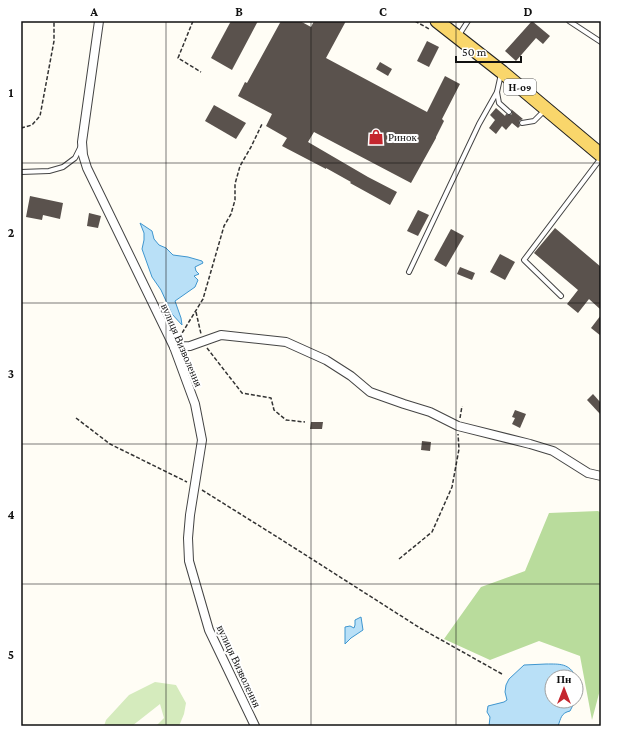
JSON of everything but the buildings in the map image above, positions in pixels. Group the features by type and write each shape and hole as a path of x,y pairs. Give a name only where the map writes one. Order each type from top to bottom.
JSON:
{"main road":[{"name":"Н-09","path":"437,21 502,72 601,155"}],"street":[{"name":"вулиця Визволення","path":"99,21 82,142 83,155 87,168 174,347 195,404 202,440 188,538 189,561 209,630 255,726"},
{"path":"174,347 190,346 221,335 286,342 326,360 351,376 370,392 430,412 458,426 553,451 588,473 601,476"}],"lane":[{"path":"458,37 468,21"},
{"path":"569,21 601,42"},
{"path":"409,272 479,124 497,92 502,72"},
{"path":"497,92 499,103 509,112"},
{"path":"522,123 534,121 546,109"},
{"path":"21,172 49,171 63,168 75,158 82,142"},
{"path":"561,296 524,260 601,158"}],"path":[{"path":"21,128 32,125 40,116 54,40 54,21"},
{"path":"193,21 178,58 201,72"},
{"path":"174,347 203,300 224,226 235,200 235,184 240,166 262,124"},
{"path":"196,312 202,342 242,393 271,398 274,410 286,420 305,422"},
{"path":"399,559 432,532 452,487 459,449 458,426 462,406"},
{"path":"76,418 110,444 195,486 420,628 502,674"}],"green space":[{"path":"598,511 601,513 601,686 592,720 584,677 584,669 582,669 580,656 539,641 490,660 444,639 481,587 525,571 549,513"},
{"path":"155,682 176,685 186,703 184,714 179,726 156,726 164,718 160,704 132,726 104,726 106,720 129,695"}],"water":[{"path":"140,223 152,231 154,239 159,245 166,248 173,255 188,257 202,261 203,263 195,267 199,274 194,276 198,280 195,287 175,301 182,325 172,314 161,290 152,277 142,249 144,233"},
{"path":"361,617 363,630 345,644 345,627 350,626 354,628 355,620"},
{"path":"560,664 570,669 544,669 544,709 571,709 570,711 562,716 558,726 489,726 490,717 487,712 488,706 507,700 505,692 506,685 509,679 524,665"}],"place":[{"name":"Ринок","path":"376,137"}]}
